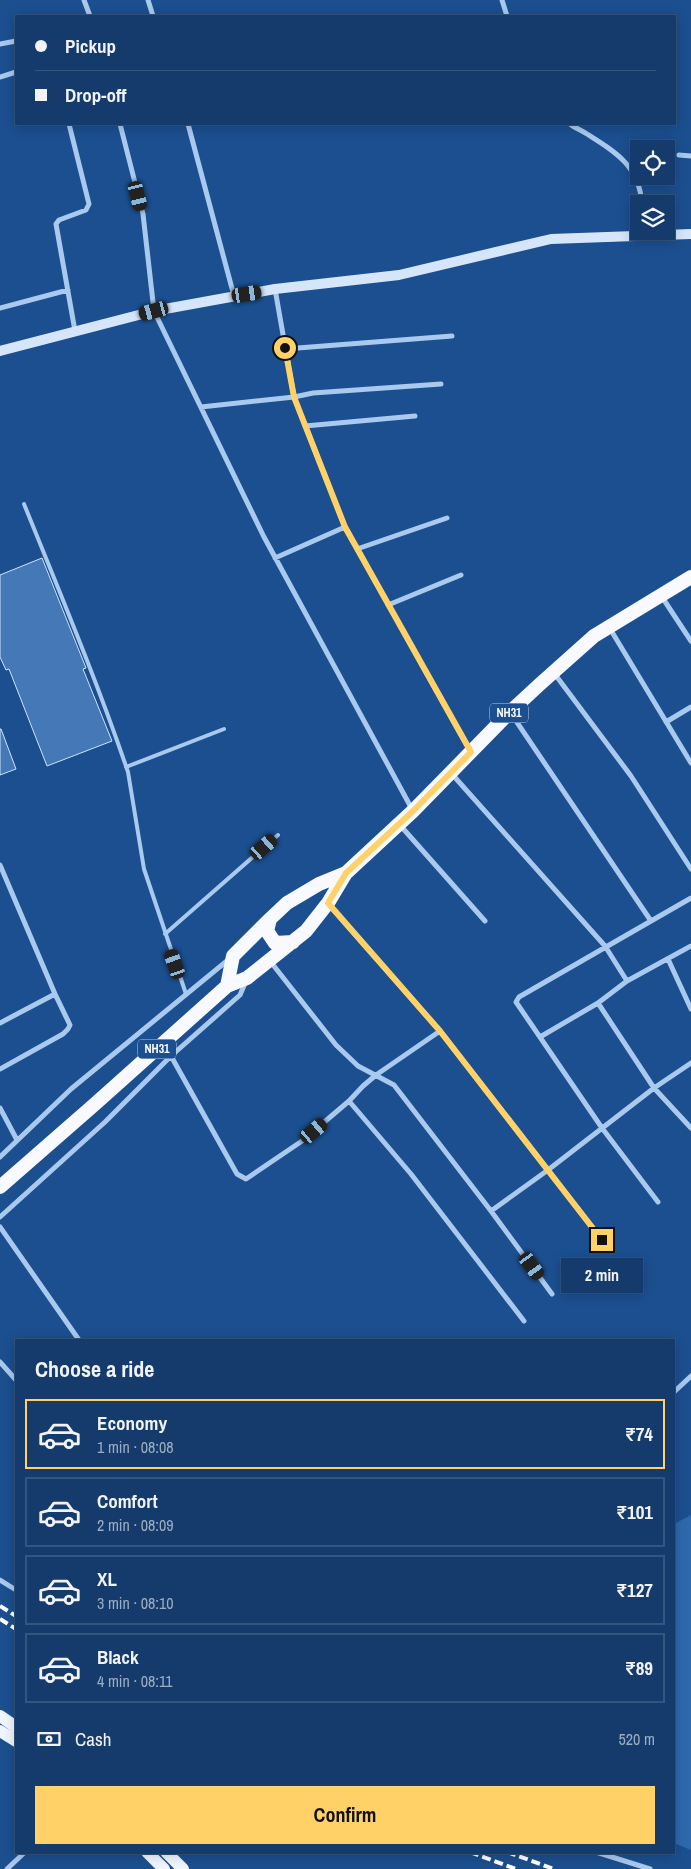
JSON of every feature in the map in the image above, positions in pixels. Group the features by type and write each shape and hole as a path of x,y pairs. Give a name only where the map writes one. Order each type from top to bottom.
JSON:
{"highway":[{"name":"NH31","path":"0,1187 227,986 247,978 306,931 328,903 346,873 413,811 510,712 553,672 594,636 691,577"},
{"name":"NH31","path":"233,956 287,903 319,884 346,873"},
{"path":"270,919 267,931 275,943 292,942"},
{"path":"227,986 233,956"}],"main road":[{"path":"0,351 154,311 234,296 275,289 399,275 551,240 630,234"},
{"path":"675,234 691,234"},
{"path":"0,1716 15,1726"},
{"path":"0,1731 15,1740"},
{"path":"149,1854 164,1869"},
{"path":"168,1854 183,1869"}],"street":[{"path":"84,0 90,15"},
{"path":"148,0 153,15"},
{"path":"502,0 506,15"},
{"path":"0,44 15,41"},
{"path":"0,77 15,72"},
{"path":"70,125 89,206 86,210 59,220 56,223 75,331"},
{"path":"120,125 143,214 154,311 275,558 413,811"},
{"path":"188,125 234,296"},
{"path":"572,125 613,152 630,167 636,175 641,195"},
{"path":"680,155 691,156"},
{"path":"275,289 294,397 345,527 471,752"},
{"path":"0,308 68,290"},
{"path":"285,348 452,336"},
{"path":"201,407 294,397 313,393 441,384"},
{"path":"305,426 415,416"},
{"path":"357,549 447,518"},
{"path":"275,558 345,527"},
{"path":"388,605 461,575"},
{"path":"661,594 691,641"},
{"path":"609,627 691,763"},
{"path":"553,672 631,776 691,869"},
{"path":"666,722 691,707"},
{"path":"510,712 651,921"},
{"path":"450,772 605,946 627,981"},
{"path":"399,824 485,921"},
{"path":"0,865 55,994 70,1024 63,1034 0,1070"},
{"path":"658,1202 602,1128 517,1004 518,998 691,898"},
{"path":"328,903 440,1031 602,1240"},
{"path":"540,1038 598,1003 627,981 691,946"},
{"path":"0,1157 72,1089 233,956"},
{"path":"668,959 691,1009"},
{"path":"270,960 336,1045 358,1066 394,1085 552,1294"},
{"path":"0,1217 105,1122 172,1056 240,995 247,978"},
{"path":"0,1023 55,994"},
{"path":"598,1003 654,1088 691,1128"},
{"path":"172,1056 237,1174 246,1179 302,1141 349,1102 376,1074 440,1031"},
{"path":"491,1211 548,1170 654,1088 691,1063"},
{"path":"349,1102 411,1174 524,1321"},
{"path":"0,1108 18,1140"},
{"path":"0,1227 78,1339"},
{"path":"0,1362 15,1379"},
{"path":"675,1391 691,1376"},
{"path":"0,1580 15,1589"},
{"path":"7,1869 23,1854"},
{"path":"602,1854 650,1869"}],"lane":[{"path":"24,504 97,684 126,767 144,868 186,994"},
{"path":"126,767 224,729"},
{"path":"165,934 278,835"}],"shaded area":[{"path":"691,1515 691,1850 675,1843 675,1523"}],"building":[{"path":"42,558 86,668 83,669 112,741 47,766 9,669 6,670 0,657 0,575"},
{"path":"0,729 16,769 0,775"}],"railway":[{"path":"0,1606 15,1615"},
{"path":"0,1619 15,1628"},
{"path":"475,1854 516,1869"},
{"path":"513,1854 554,1869"}],"route":[{"path":"285,348 294,397 345,527 471,752 413,811 346,873 328,903 440,1031 602,1240"}]}
